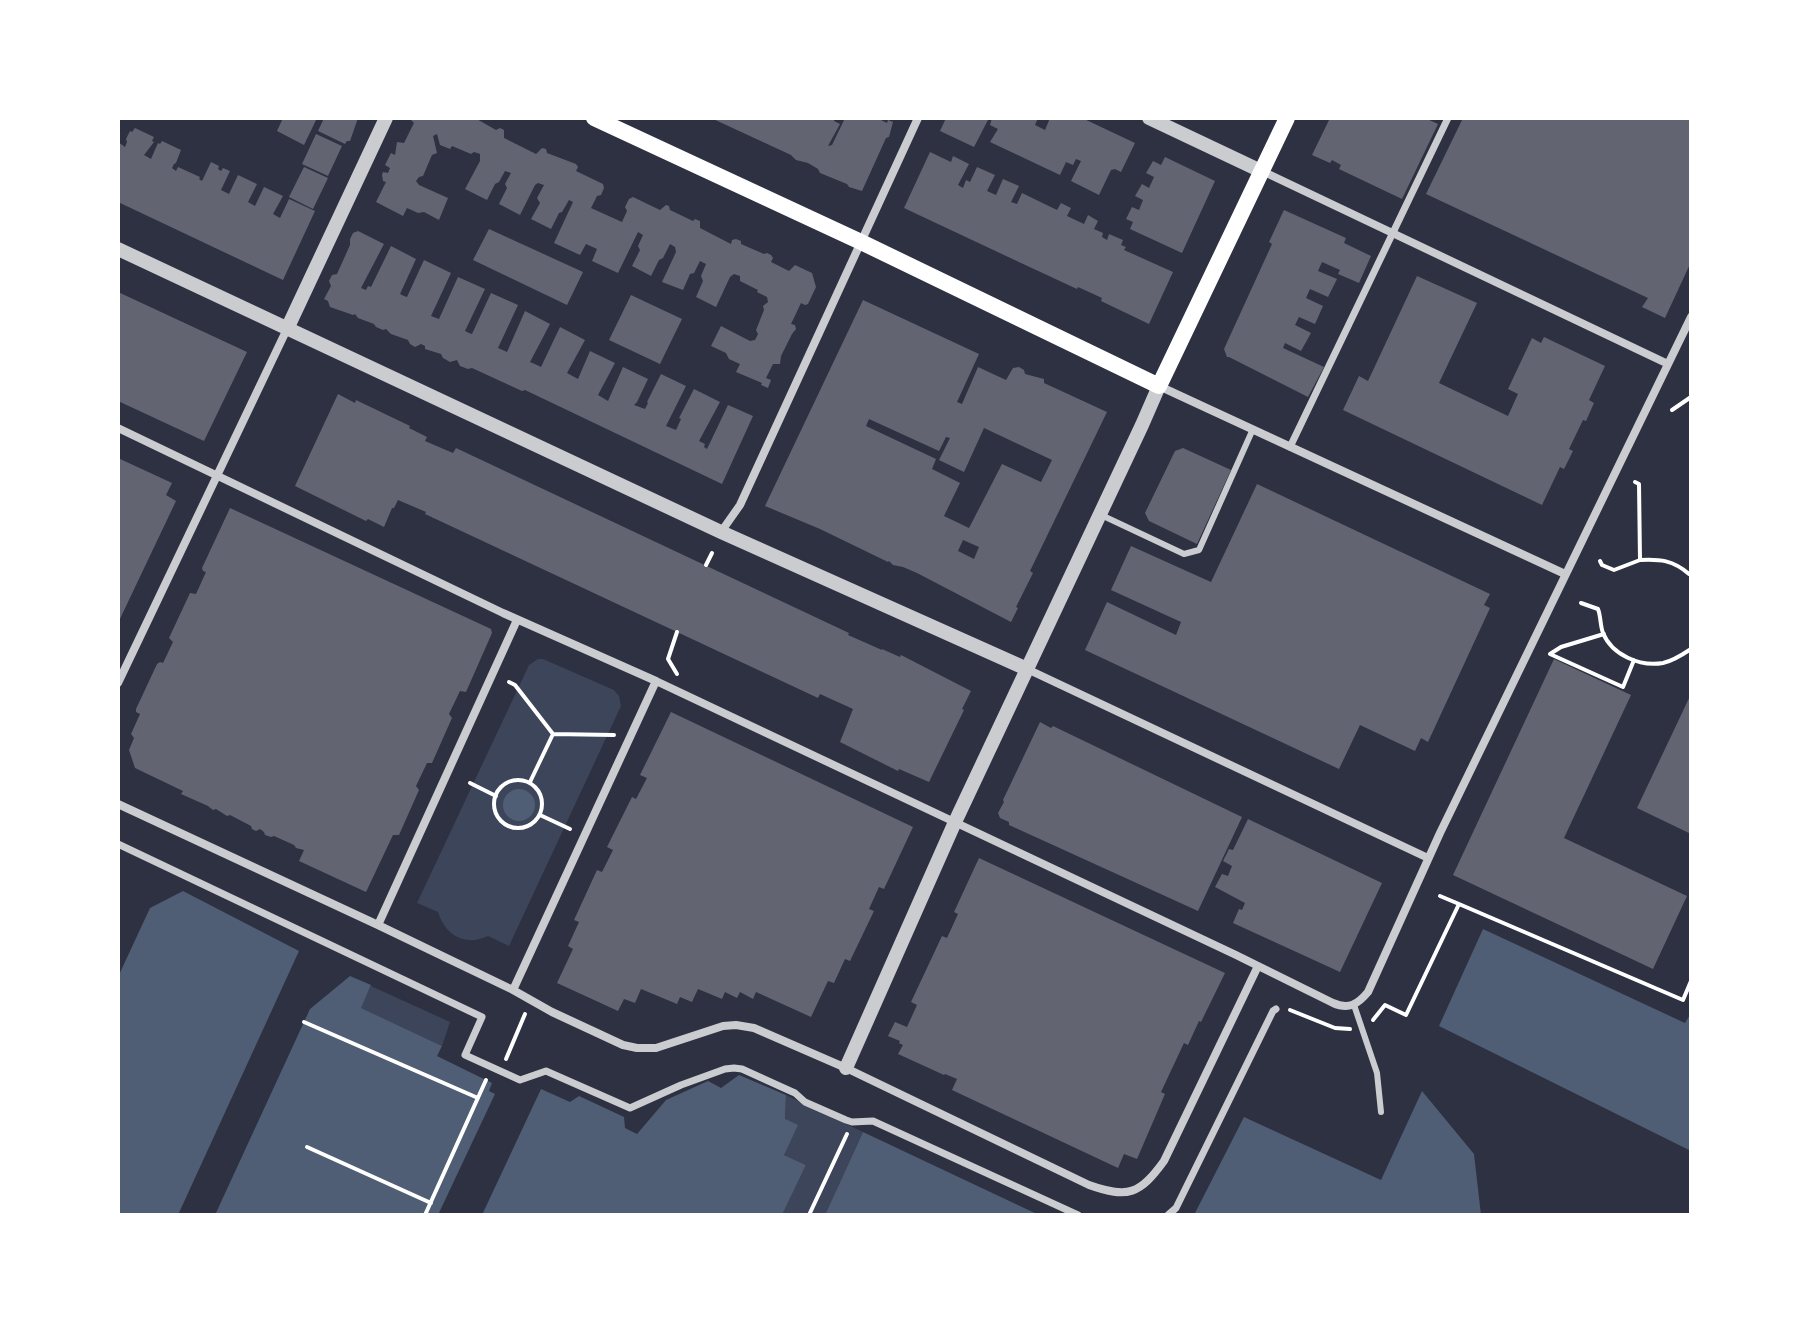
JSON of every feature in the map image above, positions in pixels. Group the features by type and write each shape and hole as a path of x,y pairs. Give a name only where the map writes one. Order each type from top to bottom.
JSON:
{"main road":[{"path":"594,118 1159,386 1287,118"}],"street":[{"path":"118,683 386,118"},
{"path":"721,532 740,505 918,118"},
{"path":"1149,118 1668,364"},
{"path":"1290,447 1448,118"},
{"path":"118,249 721,532 1027,669 1428,858"},
{"path":"118,428 517,620 656,681 1340,1006 1358,1003 1368,992 1428,858 1691,317"},
{"path":"846,1068 955,822 1159,386 1565,574"},
{"path":"378,925 517,620"},
{"path":"513,990 656,681"},
{"path":"118,804 378,925 623,1045 656,1048 723,1026 745,1025 846,1068 1111,1193 1133,1190 1151,1178 1164,1161 1258,966"},
{"path":"118,844 482,1017 465,1055 520,1080 546,1071 630,1108 725,1069 742,1069 795,1093 805,1102 852,1122 873,1121 1078,1215"},
{"path":"1168,1215 1176,1208 1276,1009"}],"lane":[{"path":"1099,514 1184,554 1199,550 1253,429"},
{"path":"1358,1003 1360,1026 1377,1073 1381,1112"}],"path":[{"path":"1672,410 1691,397"},
{"path":"1635,482 1639,484 1640,560"},
{"path":"706,565 712,553"},
{"path":"1600,561 1614,570 1640,560 1664,560 1677,564 1690,574"},
{"path":"1581,603 1598,609 1604,634 1617,651 1634,660 1661,663 1691,649"},
{"path":"677,632 668,659 681,683"},
{"path":"1604,634 1561,647 1550,654 1623,687 1634,660"},
{"path":"509,682 515,685 553,734"},
{"path":"553,734 611,733"},
{"path":"530,783 553,734"},
{"path":"514,781 530,783 542,800 540,815 521,828 505,824 496,812 496,796 506,784 514,781"},
{"path":"470,783 496,796"},
{"path":"540,815 567,827"},
{"path":"1440,896 1683,1000 1691,981"},
{"path":"1276,1009 1283,1007 1343,1029 1371,1021 1385,1005 1406,1015 1459,904"},
{"path":"501,1071 525,1014"},
{"path":"304,1022 478,1098"},
{"path":"425,1215 486,1080"},
{"path":"809,1215 852,1122"},
{"path":"307,1147 431,1203"}],"shaded area":[{"path":"538,659 614,690 621,706 509,946 488,936 464,939 451,933 438,912 417,903 529,665"},
{"path":"519,789 530,794 535,805 530,816 519,821 508,816 503,805 508,794"},
{"path":"183,891 299,951 178,1215 118,1215 118,977 150,908"},
{"path":"1483,929 1685,1023 1691,1013 1691,1151 1439,1026"},
{"path":"350,976 371,985 361,1008 442,1046 437,1056 492,1083 489,1091 495,1094 438,1215 215,1215 310,1009"},
{"path":"371,986 450,1022 442,1046 360,1008"},
{"path":"739,1075 786,1095 785,1119 798,1125 784,1155 806,1165 782,1215 482,1215 541,1089 570,1102 579,1096 624,1117 625,1128 637,1134 666,1100 708,1081 721,1088"},
{"path":"1422,1091 1474,1154 1481,1215 1194,1215 1244,1117 1381,1180"},
{"path":"786,1095 863,1132 825,1215 782,1215 806,1165 784,1155"},
{"path":"863,1132 1039,1215 825,1215"}],"building":[{"path":"283,118 317,118 304,145 277,131"},
{"path":"324,118 358,118 350,141 345,144 318,131"},
{"path":"409,118 475,118 496,130 504,130 504,138 536,154 542,148 546,149 547,153 576,164 576,171 603,184 601,195 597,196 591,208 622,222 627,211 625,207 633,197 660,210 666,205 693,221 700,221 700,228 731,244 736,239 741,244 771,255 771,262 789,271 795,265 812,273 816,287 808,304 801,303 791,324 796,329 781,356 780,364 773,364 766,378 771,380 768,388 736,372 740,364 711,346 721,326 750,341 755,340 758,334 756,330 763,306 768,302 767,297 740,281 740,276 734,274 730,277 716,307 696,297 706,264 700,261 683,290 662,282 676,252 670,244 651,276 632,266 643,235 638,232 618,273 592,261 597,249 586,244 580,255 554,243 573,202 569,200 551,229 531,219 540,203 537,198 544,185 535,185 520,215 499,204 511,173 505,171 487,200 465,189 480,161 480,154 440,145 437,134 433,136 437,153 432,155 423,176 416,181 448,198 439,220 407,208 403,216 376,202 386,182 383,181 383,172 388,173 390,168 385,165 391,153 395,155 397,142 404,143 414,123"},
{"path":"711,118 835,118 834,121 840,124 828,146 832,145 845,118 877,118 887,123 888,120 893,122 889,137 862,191"},
{"path":"946,118 989,118 974,147 940,131"},
{"path":"992,118 1038,118 1035,125 1045,130 1050,118 1082,118 1135,143 1121,172 1111,170 1099,195 1071,181 1081,161 1076,159 1073,165 1066,162 1060,175 990,142 998,129 990,125"},
{"path":"1330,118 1425,118 1438,124 1402,199 1339,169 1341,165 1332,160 1330,163 1312,155"},
{"path":"1463,118 1691,118 1691,262 1665,318 1642,307 1648,298 1426,194"},
{"path":"135,128 154,137 154,142 144,155 151,159 162,141 181,150 172,168 176,171 178,167 200,177 202,181 211,162 221,171 223,168 230,171 221,190 229,194 238,175 257,184 248,202 255,206 264,187 283,196 273,214 280,218 289,199 315,211 283,280 118,202 118,142 125,147 130,131"},
{"path":"316,134 342,146 328,176 302,164"},
{"path":"930,152 951,162 953,156 969,164 958,185 963,188 966,180 970,182 977,167 995,175 987,191 996,195 1003,179 1019,186 1011,202 1017,204 1022,193 1057,210 1061,203 1071,208 1067,216 1084,224 1088,215 1098,221 1094,229 1103,233 1102,237 1107,240 1109,234 1123,240 1121,245 1126,247 1124,250 1173,272 1149,324 1101,301 1102,298 904,208"},
{"path":"1165,157 1215,181 1182,253 1130,229 1133,222 1126,219 1132,207 1139,210 1143,200 1135,196 1142,184 1149,188 1154,177 1146,173 1153,161 1161,165"},
{"path":"304,167 328,178 313,209 289,197"},
{"path":"1284,210 1346,238 1344,243 1371,256 1359,283 1338,274 1340,270 1322,262 1318,271 1337,279 1328,297 1310,289 1306,298 1323,306 1315,324 1299,317 1295,325 1311,333 1301,351 1285,343 1283,348 1324,367 1308,397 1227,357 1224,349 1272,244 1269,242"},
{"path":"489,229 583,272 567,305 473,260"},
{"path":"358,231 384,244 361,288 366,290 368,286 371,287 391,246 416,259 400,294 404,296 407,297 424,260 451,273 431,316 439,319 458,277 485,289 465,331 469,333 472,334 491,293 518,305 498,348 507,352 525,311 550,324 530,362 541,367 560,327 585,340 567,373 578,379 590,351 615,363 598,395 608,401 623,367 648,379 634,405 645,409 661,374 686,386 666,426 676,430 694,389 720,402 699,441 707,449 728,405 753,416 722,484 525,390 460,366 457,360 450,362 421,344 415,347 408,340 376,327 355,314 330,307 324,299 331,286 329,281 332,275 337,274 350,239"},
{"path":"1417,276 1477,303 1439,383 1508,416 1518,394 1508,389 1532,338 1541,343 1544,337 1605,366 1589,400 1594,403 1569,449 1573,451 1564,469 1560,467 1542,505 1343,410 1359,376 1368,381"},
{"path":"118,292 247,352 204,441 118,401"},
{"path":"631,295 682,319 660,364 609,340"},
{"path":"863,300 979,354 957,402 962,404 978,367 1006,380 1013,368 1019,367 1025,374 1044,379 1044,383 1107,412 1030,571 1033,573 1011,622 917,573 765,506","holes":["869,419 939,451 946,437 950,438 939,460 964,472 984,428 1052,460 1041,482 1002,464 969,528 944,516 960,483 932,469 936,459 866,426","963,540 979,547 974,559 958,551"]},
{"path":"338,394 410,426 427,437 425,441 453,453 456,448 848,635 901,655 971,691 929,782 898,771 840,742 853,709 820,694 818,698 398,500 384,527 295,486"},
{"path":"1183,448 1231,470 1197,544 1149,521 1145,513 1175,451"},
{"path":"118,458 172,483 166,495 176,501 118,623"},
{"path":"1257,484 1490,594 1484,605 1490,608 1428,742 1421,738 1415,751 1360,725 1339,769 1085,650 1107,602 1176,635 1181,622 1111,590 1131,546 1211,582"},
{"path":"230,508 491,629 492,633 466,692 460,691 432,763 427,763 416,786 419,790 399,835 393,835 366,892 299,861 304,850 265,835 260,829 256,831 135,768 129,750 134,738 131,734 140,714 136,709 157,664 163,663 173,642 169,638 190,593 196,594 206,572 202,568"},
{"path":"1554,659 1631,695 1564,838 1687,896 1653,969 1453,875"},
{"path":"1691,694 1691,834 1637,808"},
{"path":"671,712 913,827 884,889 879,887 869,909 874,911 850,961 845,959 834,983 828,981 811,1017 756,992 753,999 740,992 737,998 725,992 722,999 698,989 692,1002 680,997 677,1004 641,989 635,1003 624,999 618,1011 557,983 573,949 568,946 579,922 574,920 597,870 602,872 613,850 607,847 632,797 636,799 647,778 640,775"},
{"path":"1040,722 1242,817 1198,911 1009,825 1000,818 998,813 1003,800"},
{"path":"1248,819 1382,883 1340,972 1233,923 1245,903 1215,887 1222,874 1228,876 1232,866 1223,861 1229,849 1233,850"},
{"path":"979,858 1225,973 1188,1045 1184,1043 1161,1092 1165,1094 1137,1159 1124,1154 1118,1168 952,1090 957,1079 898,1054 903,1045 888,1036 895,1022 907,1027 917,1005 911,1002 942,936 947,938 958,914 954,912"}]}
